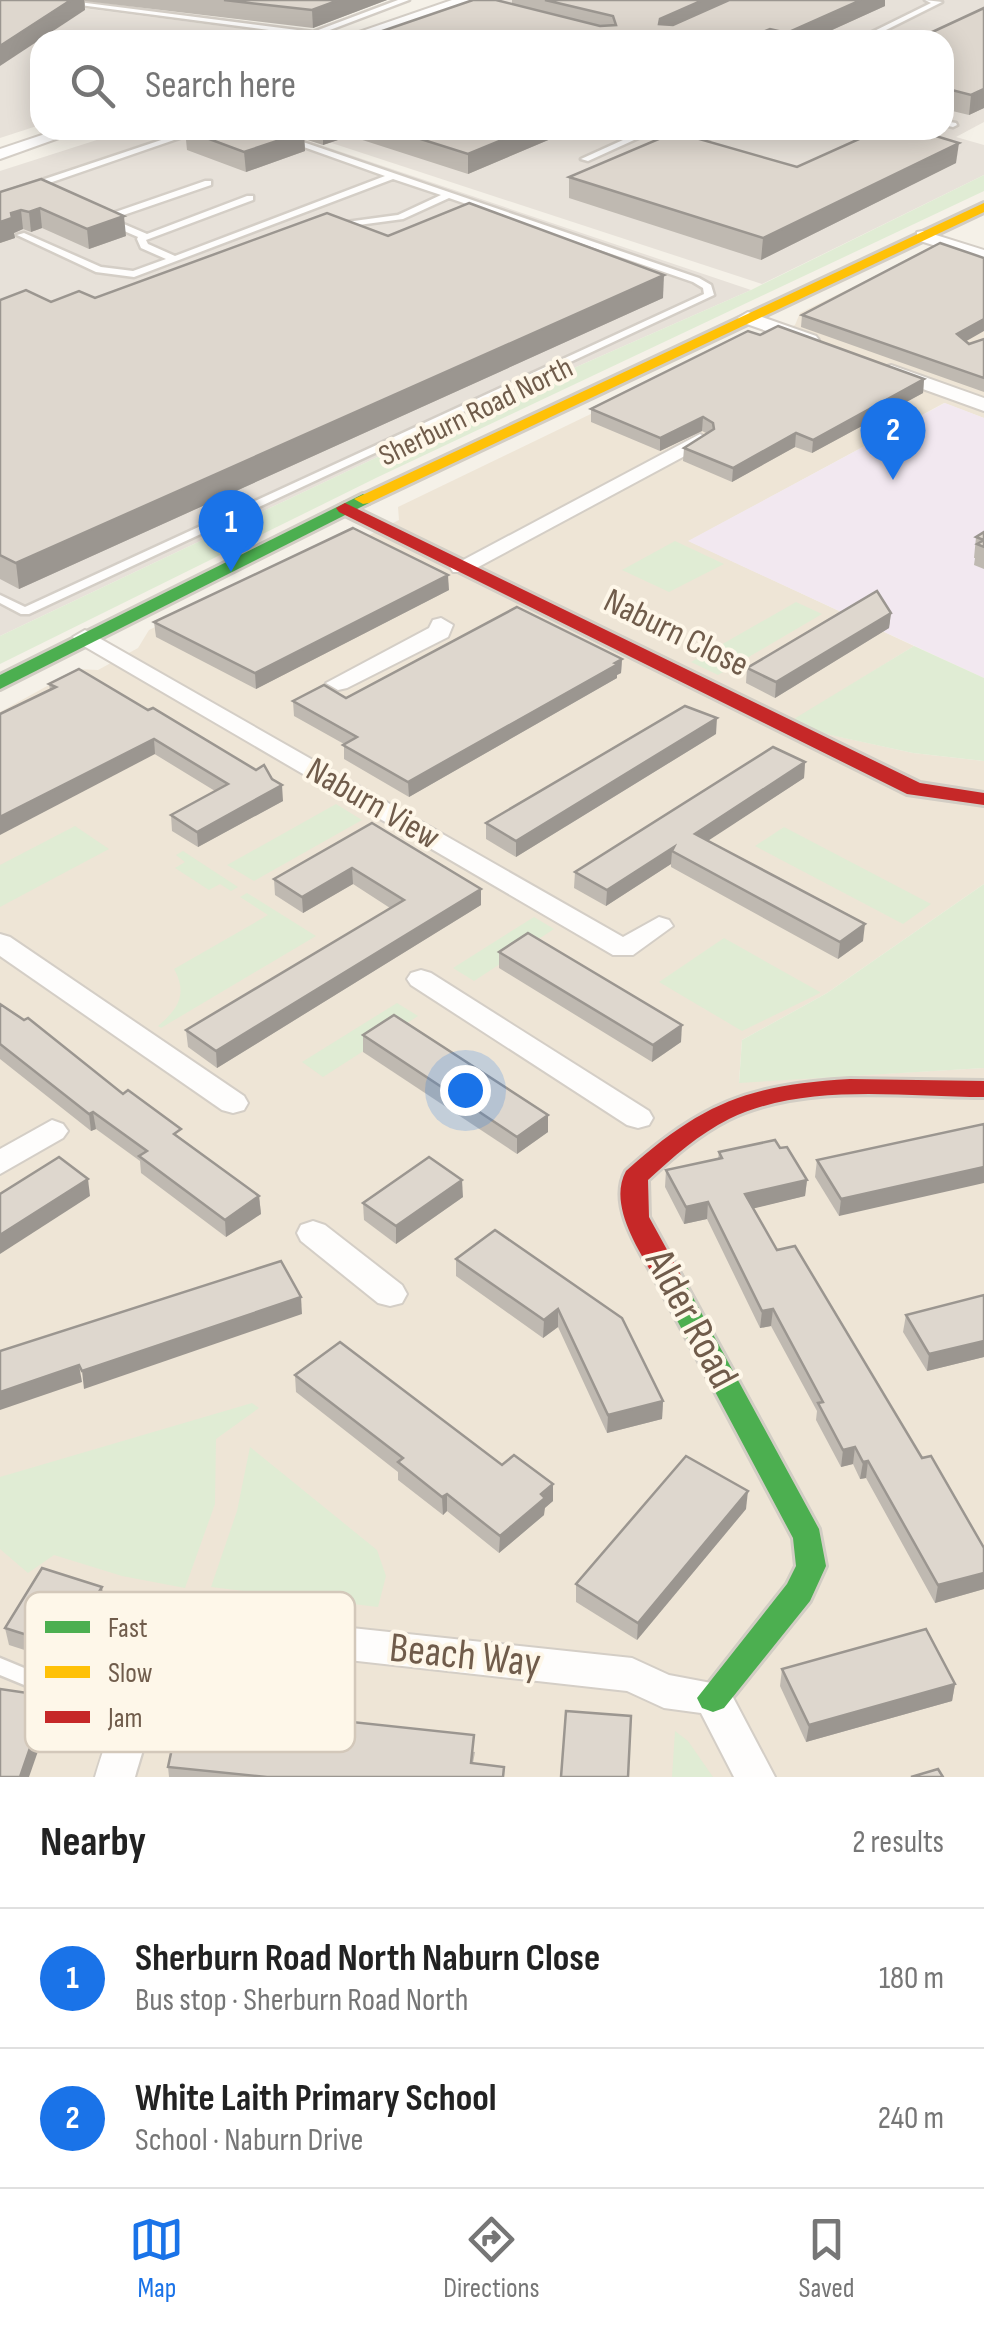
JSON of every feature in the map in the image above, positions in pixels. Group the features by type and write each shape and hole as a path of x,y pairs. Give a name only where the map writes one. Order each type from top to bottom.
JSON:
{"street":[{"path":"378,30 468,3"},
{"path":"0,154 43,140"},
{"name":"Sherburn Road North","path":"0,683 345,508 984,207"},
{"path":"923,236 984,256"},
{"path":"748,318 822,345"},
{"path":"877,366 984,405"},
{"path":"461,567 700,440"},
{"name":"Naburn Close","path":"345,508 916,789 984,799"},
{"path":"338,684 440,632 441,625"},
{"name":"Naburn View","path":"85,637 624,950 659,926"},
{"path":"0,943 233,1103"},
{"path":"421,979 638,1118"},
{"name":"Alder Road","path":"714,1698 799,1592 810,1566 808,1538 636,1216 635,1177 686,1132 734,1107 778,1094 984,1089"},
{"path":"0,1163 52,1131"},
{"path":"313,1233 390,1294"},
{"name":"Beach Way","path":"355,1644 632,1674 664,1690 714,1698"},
{"path":"714,1698 754,1777"},
{"name":"Beach Way","path":"116,1777 124,1752"}],"lane":[{"path":"46,0 282,30"},
{"path":"325,30 406,0"},
{"path":"881,30 938,2 929,0"},
{"path":"0,197 169,140"},
{"path":"0,598 26,612 709,296 708,287 696,280 289,140"},
{"path":"585,160 630,140"},
{"path":"694,148 700,140"},
{"path":"21,235 119,275 134,274 394,176"},
{"path":"144,236 104,219 208,183"},
{"path":"325,230 400,216 448,194"},
{"path":"175,259 140,241 144,236 250,198"},
{"path":"0,1666 25,1677"}],"shaded area":[{"path":"0,0 252,30 30,30 30,128 0,138"},
{"path":"501,0 984,0 984,122 956,137 984,145 984,175 762,284 323,140 954,140 954,30 402,30"},
{"path":"97,140 306,140 751,290 449,423 0,636 0,171"},
{"path":"922,253 984,264 984,418 944,403 689,541 914,646 786,725 913,753 984,761 984,884 827,993 742,1040 739,1082 984,1068 984,1777 0,1777 0,712 78,669 98,670 138,648 149,630 334,540 365,537 399,520 398,507 628,396 795,325 800,313"},
{"path":"945,403 984,418 984,678 688,541"}],"green space":[{"path":"984,175 984,191 378,477 0,664 0,636 449,423 751,290"},
{"path":"675,541 724,564 669,592 622,570"},
{"path":"796,602 822,614 718,675 691,662"},
{"path":"914,646 984,678 984,761 913,753 784,725"},
{"path":"336,804 362,820 254,881 227,865"},
{"path":"75,826 109,849 0,907 0,865"},
{"path":"784,827 931,904 903,924 755,846"},
{"path":"183,851 238,887 231,891 220,884 209,890 175,868 185,862 176,855"},
{"path":"984,884 984,1068 739,1083 742,1040 827,993"},
{"path":"247,893 316,936 161,1028 158,1026 179,1001 180,986 174,969 268,915 240,897"},
{"path":"534,917 554,929 474,981 453,968"},
{"path":"724,938 820,993 742,1031 659,982"},
{"path":"397,1003 418,1016 323,1077 302,1062"},
{"path":"252,1403 259,1408 216,1439 215,1504 185,1588 122,1576 54,1555 28,1573 0,1549 0,1477"},
{"path":"250,1447 377,1550 386,1576 378,1607 355,1604 355,1592 253,1592 211,1587 237,1511"},
{"path":"675,1731 688,1741 713,1777 672,1777"}],"building":[{"path":"0,0 71,0 0,46"},
{"path":"224,0 339,0 312,10"},
{"path":"473,0 496,0 600,26 616,25 613,16 545,0 703,0 660,19 659,24 673,25 729,0 861,0 794,30 385,30"},
{"path":"984,8 984,89 971,95 954,91 954,30 937,30"},
{"path":"212,140 280,140 244,152"},
{"path":"424,140 502,140 468,154"},
{"path":"656,140 703,140 797,167 857,140 959,143 763,238 569,177"},
{"path":"41,179 124,216 87,229 40,208 11,213 12,218 0,222 0,192"},
{"path":"469,203 664,275 16,563 0,555 0,300 26,290 51,302 79,291 95,298 327,213 388,236"},
{"path":"940,243 984,258 984,319 957,334 969,344 984,339 984,378 802,315"},
{"path":"778,326 924,379 813,440 796,433 733,468 684,448 714,429 713,423 703,417 660,438 591,409 748,331 760,335"},
{"path":"353,528 448,575 255,673 154,622"},
{"path":"877,591 891,613 776,682 747,668"},
{"path":"517,607 622,659 408,782 343,745 357,737 293,701 324,685 346,698"},
{"path":"79,669 256,770 264,765 272,779 282,785 197,832 171,815 228,784 154,739 0,817 0,714 56,687 49,684"},
{"path":"685,706 717,718 516,841 486,823"},
{"path":"773,747 805,762 695,834 865,924 840,942 672,851 674,847 607,890 575,872"},
{"path":"372,823 481,889 216,1051 186,1030 404,900 352,868 302,897 274,879"},
{"path":"528,933 682,1025 653,1045 499,952"},
{"path":"0,1004 24,1020 28,1018 123,1094 128,1090 181,1129 174,1134 259,1196 225,1220 139,1156 147,1151 93,1112 89,1114 0,1044"},
{"path":"394,1015 548,1115 517,1137 363,1035"},
{"path":"984,1124 984,1167 841,1199 817,1160"},
{"path":"775,1140 780,1148 787,1147 807,1180 745,1194 777,1250 795,1246 922,1458 931,1456 984,1548 984,1573 938,1585 868,1461 863,1462 855,1447 843,1450 818,1403 823,1402 773,1309 762,1311 708,1202 686,1207 666,1170 722,1158 719,1152"},
{"path":"59,1157 88,1179 0,1235 0,1194"},
{"path":"429,1157 462,1180 396,1226 363,1203"},
{"path":"495,1230 622,1318 663,1401 608,1415 558,1309 544,1320 456,1259"},
{"path":"281,1261 301,1297 82,1371 79,1365 0,1392 0,1351"},
{"path":"984,1295 984,1341 929,1354 906,1315"},
{"path":"340,1342 502,1465 514,1455 553,1484 541,1494 545,1498 500,1536 447,1494 442,1497 398,1462 403,1458 295,1375"},
{"path":"686,1456 748,1491 638,1623 576,1584"},
{"path":"42,1568 102,1587 99,1592 27,1592"},
{"path":"25,1596 25,1634 5,1628"},
{"path":"926,1629 955,1684 809,1725 782,1669"},
{"path":"0,1689 25,1693 25,1752 29,1752 20,1777 0,1777"},
{"path":"566,1711 631,1716 628,1777 561,1777"},
{"path":"355,1722 474,1735 471,1763 504,1767 503,1777 267,1777 168,1767 171,1752 355,1752"},
{"path":"938,1769 943,1777 911,1777"}],"traffic: fast":[{"path":"0,683 363,499"},
{"path":"668,1277 808,1538 811,1566 799,1592 713,1698"}],"traffic: slow":[{"path":"363,499 984,207"}],"traffic: jam":[{"path":"345,508 915,789 984,799"},
{"path":"668,1277 636,1217 635,1177 710,1118 751,1101 816,1090 984,1089"}],"place":[{"name":"White Laith Primary School","path":"893,480"},
{"name":"Sherburn Road North Naburn Close","path":"231,572"}]}
